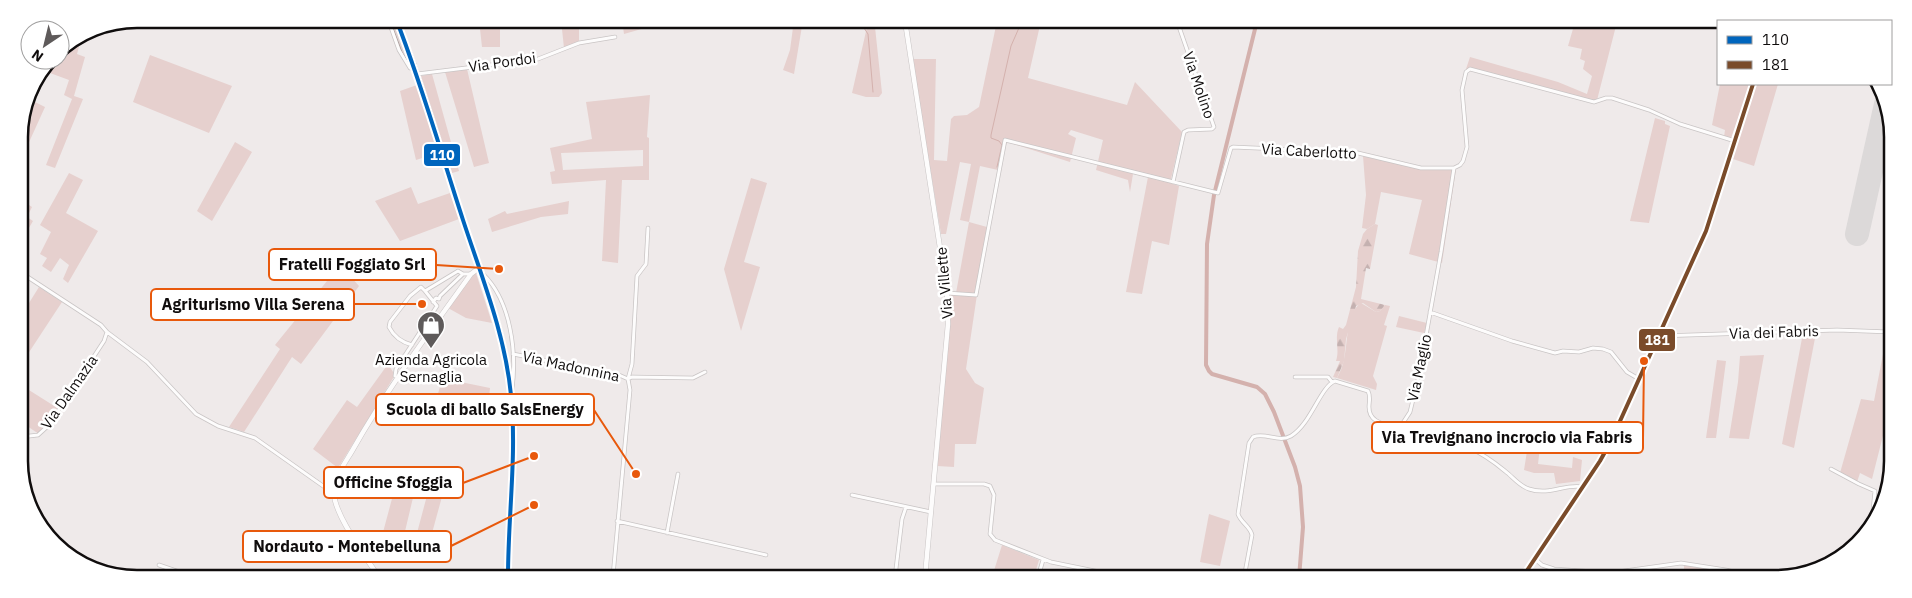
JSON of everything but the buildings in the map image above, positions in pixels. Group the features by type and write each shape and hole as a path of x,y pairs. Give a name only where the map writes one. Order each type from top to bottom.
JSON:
{"highway":[{"path":"397,28 405,51 415,69"}],"main road":[{"path":"415,69 502,345 511,395 512,429 508,570"}],"street":[{"path":"391,28 400,50 410,68 415,69"},
{"name":"Via Villette","path":"906,28 947,293 948,324 926,570"},
{"name":"Via Molino","path":"1173,182 1184,132 1188,130 1212,129 1214,127 1179,28"},
{"name":"Via Pordoi","path":"415,69 538,59 579,43 615,37"},
{"path":"1454,168 1460,165 1467,147 1462,90 1466,72 1470,69 1594,102 1612,98 1649,110 1680,124 1735,141"},
{"path":"1527,570 1606,450 1706,231 1753,85"},
{"name":"Via Caberlotto","path":"947,293 976,295 1005,140 1218,193 1232,147 1358,154 1422,168 1454,168"},
{"name":"Via Maglio","path":"1399,430 1410,412 1419,375 1454,168"},
{"path":"613,570 630,390 628,379 632,364 637,276 646,264 648,228"},
{"path":"425,291 458,271 462,274 471,274 479,270"},
{"name":"Via Madonnina","path":"479,270 496,290 508,317 513,354 511,395"},
{"path":"436,299 462,274"},
{"path":"374,570 345,523 334,500 335,482 370,421 471,274"},
{"path":"28,277 101,325 107,332 147,362 194,411 218,426 255,438 334,493"},
{"path":"395,376 396,369 412,345 437,306 436,299 421,286 410,296 390,322 389,327 398,339 412,345"},
{"name":"Via Maglio","path":"1430,312 1512,341 1555,353 1563,350 1580,352 1593,348 1602,349 1611,352 1627,372 1639,378"},
{"name":"Via dei Fabris","path":"1658,336 1837,330 1884,332"},
{"name":"Via Dalmazia","path":"28,436 38,435 49,425 104,341 107,332"},
{"name":"Via Madonnina","path":"513,354 619,375 628,379"},
{"path":"628,379 632,376 693,378 705,372"},
{"path":"1296,377 1328,377 1332,382"},
{"path":"1245,570 1252,535 1250,529 1238,514 1249,443 1253,437 1257,436 1285,438 1305,423 1328,385 1332,382 1338,381 1367,390 1370,394 1369,406 1372,417 1379,423 1413,436 1445,439 1466,446 1496,464 1528,489 1550,492 1573,486 1583,487"},
{"path":"1831,469 1875,490 1873,510"},
{"path":"667,533 678,474"},
{"path":"934,484 984,484 990,486 994,495 990,536 1043,560 1091,570"},
{"path":"852,495 931,512"},
{"path":"896,570 902,518 906,507"},
{"path":"617,521 766,555"},
{"path":"1535,559 1542,565 1565,570"},
{"path":"1040,570 1043,560"},
{"path":"1636,570 1681,563 1726,570"},
{"path":"159,565 174,570"}],"green space":[{"path":"480,28 500,28 500,47 482,47"},
{"path":"562,28 579,28 579,42 564,48"},
{"path":"623,28 645,28 624,34"},
{"path":"793,28 802,28 794,74 783,70 790,50"},
{"path":"867,28 875,28 882,93 879,97 866,97 852,93"},
{"path":"996,28 1039,28 1028,78 1127,105 1135,82 1182,132 1170,183 1179,186 1169,245 1152,241 1142,294 1126,292 1148,177 1133,174 1130,192 1128,180 1096,170 1103,140 1071,130 1068,134 1076,138 1070,162 1007,142 998,170 980,166 969,222 960,220 971,164 960,162 946,234 941,234 912,59 936,59 934,160 947,161 951,119 954,116 967,115 979,107"},
{"path":"1573,28 1615,28 1596,104 1466,69 1470,57 1558,82 1587,94 1592,76 1583,69 1585,61 1580,59 1582,49 1568,46"},
{"path":"80,43 77,54 85,57 74,96 83,99 55,168 46,165 72,99 64,95 69,80 50,73 51,70 70,70 70,50"},
{"path":"150,55 232,86 209,133 133,102"},
{"path":"467,69 489,163 474,167 445,72"},
{"path":"432,74 459,171 452,173 421,76"},
{"path":"417,85 438,153 416,160 400,91"},
{"path":"1720,85 1750,85 1730,141 1724,137 1725,130 1712,125"},
{"path":"1756,85 1778,85 1754,166 1733,159 1737,140"},
{"path":"650,95 647,137 649,138 649,180 622,180 618,263 602,261 606,180 552,184 550,172 555,171 550,148 592,139 586,102","holes":["643,150 643,166 563,170 561,153"]},
{"path":"35,102 45,107 28,144 28,122"},
{"path":"1655,118 1665,121 1665,124 1670,126 1649,223 1630,221"},
{"path":"235,142 252,152 212,221 197,211"},
{"path":"1363,156 1420,169 1456,169 1442,263 1409,254 1422,200 1381,192 1375,224 1367,229 1362,228 1366,195"},
{"path":"69,173 83,180 66,213 98,231 68,283 63,279 69,265 60,258 51,272 42,266 47,258 40,254 51,232 40,225"},
{"path":"751,178 767,183 744,262 760,267 741,331 724,269"},
{"path":"411,187 418,204 450,193 459,219 400,241 375,201"},
{"path":"569,201 568,214 541,217 492,232 488,219 505,211 507,214"},
{"path":"28,204 32,207 28,215"},
{"path":"28,218 33,221 28,229"},
{"path":"969,222 987,227 966,369 975,383 984,388 976,444 955,444 954,467 937,466 950,323 949,292 956,293"},
{"path":"1375,224 1378,225 1370,269 1366,268 1361,299 1385,305 1380,311 1376,312 1363,303 1356,306 1346,339 1344,361 1337,378 1333,377 1340,361 1336,361 1339,327 1343,329 1346,325 1356,287 1358,251 1363,234"},
{"path":"340,265 359,286 301,364 292,357 244,432 229,427 280,349 275,345"},
{"path":"475,270 492,323 466,318 448,308"},
{"path":"39,287 62,302 28,354 28,303"},
{"path":"1361,303 1376,312 1380,311 1385,305 1390,306 1384,325 1387,326 1373,376 1377,384 1376,390 1337,378 1344,362 1350,321 1356,307"},
{"path":"1399,316 1427,323 1424,333 1396,327"},
{"path":"1803,333 1816,333 1794,448 1782,444"},
{"path":"1884,349 1884,432 1872,479 1860,473 1857,482 1840,473 1861,399 1874,401"},
{"path":"1764,355 1749,439 1729,438 1740,356"},
{"path":"1717,360 1726,361 1716,438 1706,438"},
{"path":"388,364 395,375 338,468 313,449 347,400 357,407"},
{"path":"444,373 446,379 490,388 489,398 482,397 483,407 474,405 458,411 459,416 428,407 433,396 437,397"},
{"path":"28,389 59,409 49,424 39,434 28,427"},
{"path":"1528,445 1540,447 1538,464 1572,468 1573,457 1582,460 1580,481 1556,484 1554,473 1534,473 1524,470"},
{"path":"381,466 441,484 455,485 456,495 443,493 426,555 415,553 416,549 413,548 429,488 416,485 402,544 382,536 397,480 379,474"},
{"path":"1209,514 1230,521 1220,566 1200,562"},
{"path":"1002,545 1039,560 1036,570 994,570"},
{"path":"1684,564 1722,569 1722,570 1684,570"}],"waterway":[{"path":"864,28 868,34 873,92"},
{"path":"997,167 1002,145 999,141 991,138 991,135 1011,46 1019,28"},
{"path":"1255,28 1214,195 1207,244 1206,365 1212,374 1257,387 1265,394 1274,412 1295,467 1300,486 1303,527 1300,570"}],"runway":[{"path":"1857,234 1883,118"}],"transit line":[{"name":"110","path":"399,28 423,94 504,350 513,418 508,570"},
{"name":"181","path":"1527,570 1600,461 1611,441 1706,231 1753,85"}],"place":[{"name":"Fratelli Foggiato Srl","path":"499,269"},
{"name":"Agriturismo Villa Serena","path":"422,304"},
{"name":"Azienda Agricola Sernaglia","path":"431,349"},
{"name":"Via Trevignano incrocio via Fabris","path":"1644,361"},
{"name":"Officine Sfoggia","path":"534,456"},
{"name":"Scuola di ballo SalsEnergy","path":"636,474"},
{"name":"Nordauto - Montebelluna","path":"534,505"}]}
